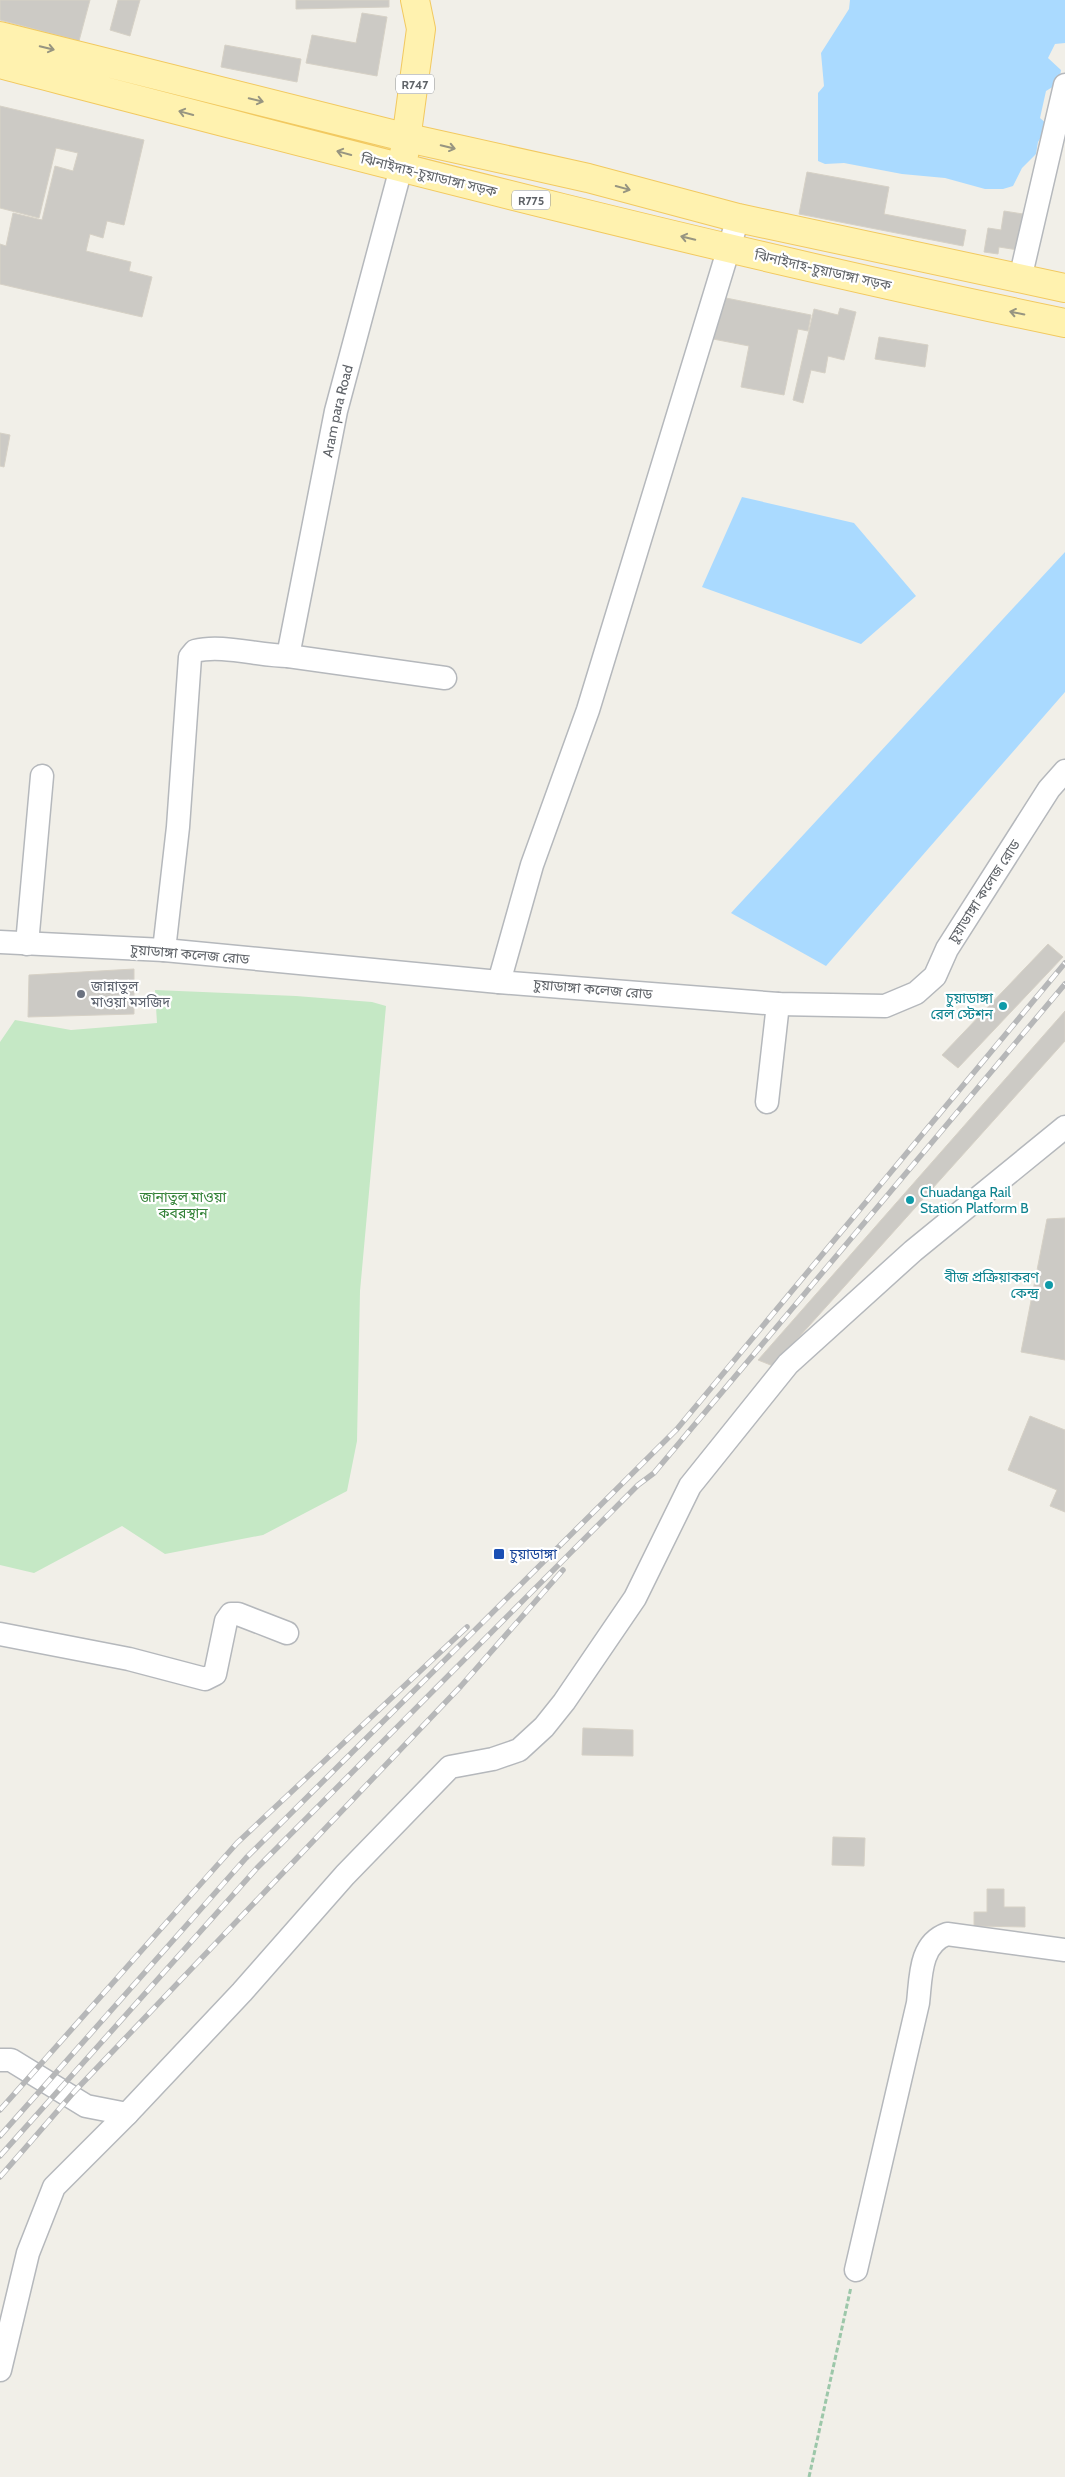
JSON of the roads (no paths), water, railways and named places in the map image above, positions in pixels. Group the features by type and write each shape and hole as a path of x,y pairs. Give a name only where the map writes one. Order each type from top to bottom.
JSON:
{"main road":[{"name":"R747","path":"401,168 408,138 421,30 415,0"},
{"name":"R775","path":"0,36 408,138 588,178 738,218 1065,288"},
{"name":"ঝিনাইদাহ-চুয়াডাঙ্গা সড়ক","path":"0,64 401,168 728,248 1065,323"},
{"path":"579,211 588,178"}],"street":[{"path":"1020,279 1065,85"},
{"name":"Aram para Road","path":"288,656 336,412 401,168"},
{"path":"499,982 532,865 588,710 738,218"},
{"path":"164,950 178,827 190,657 195,651 203,649 266,656 288,656 446,678"},
{"name":"চুয়াডাঙ্গা কলেজ রোড","path":"0,942 164,950 499,982 778,1004 885,1006 916,993 935,976 947,949 1050,789 1065,771"},
{"path":"27,944 42,776"},
{"path":"767,1102 778,1004"},
{"path":"0,2370 28,2253 54,2187 192,2047 345,1874 450,1767 493,1759 520,1750 544,1727 564,1702 635,1598 690,1486 788,1364 913,1251 1065,1127"},
{"path":"0,1634 129,1659 205,1679 215,1674 226,1621 231,1614 238,1614 287,1633"},
{"path":"856,2270 918,2003 923,1964 931,1944 938,1937 947,1934 1065,1950"},
{"path":"0,2060 11,2060 86,2106 127,2114"}],"water":[{"path":"850,0 1065,0 1065,43 1055,44 1048,58 1061,70 1059,83 1046,91 1040,118 1048,125 1038,142 1036,154 1022,168 1013,186 1003,189 985,189 945,178 902,174 844,163 825,164 818,161 818,93 824,86 821,53 849,9"},
{"path":"742,497 854,523 916,596 861,644 702,587"},
{"path":"1065,552 1065,692 826,966 731,913"}],"railway":[{"path":"0,2136 246,1858 677,1429 1065,963"},
{"path":"0,2156 257,1868 638,1485 654,1473 1065,984"},
{"path":"0,2177 74,2092 461,1686 563,1570"},
{"path":"0,2110 237,1843 467,1627"}],"place":[{"name":"জান্নাতুল মাওয়া মসজিদ","path":"81,994"},
{"name":"চুয়াডাঙ্গা রেল স্টেশন","path":"1003,1006"},
{"name":"Chuadanga Rail Station Platform B","path":"910,1200"},
{"name":"বীজ প্রক্রিয়াকরণ কেন্দ্র","path":"1049,1285"},
{"name":"চুয়াডাঙ্গা","path":"499,1554"}],"park label":[{"name":"জানাতুল মাওয়া কবরস্থান","path":"183,1206"}]}
